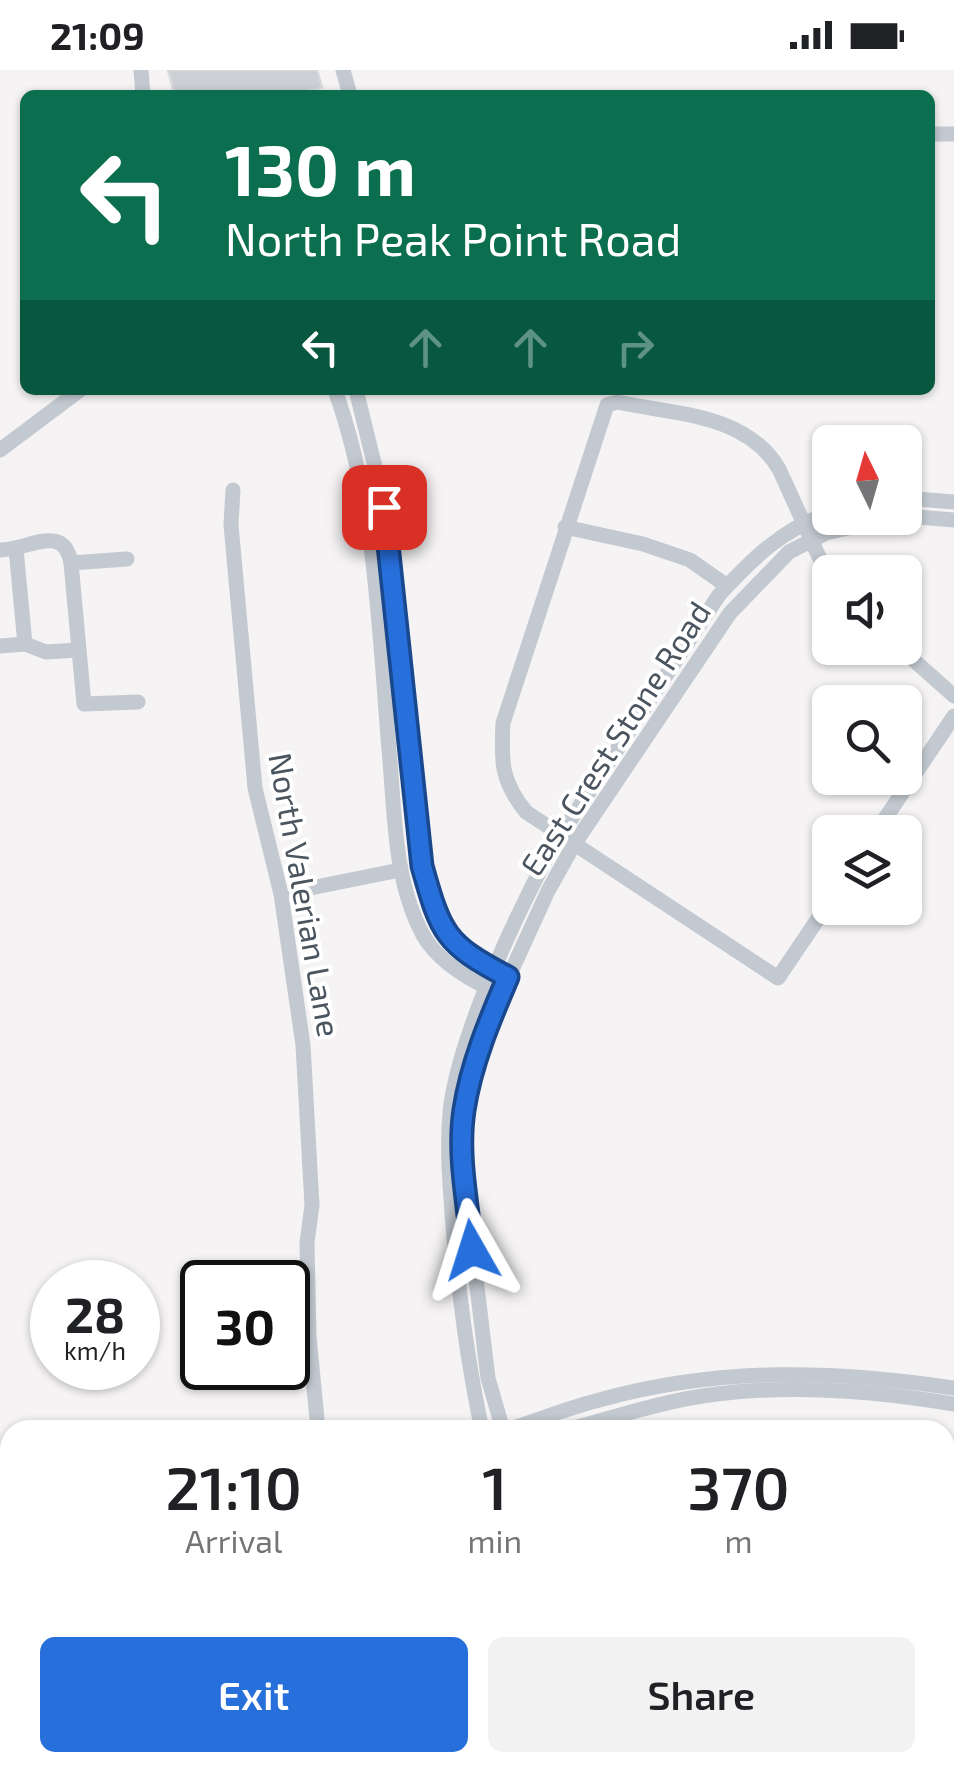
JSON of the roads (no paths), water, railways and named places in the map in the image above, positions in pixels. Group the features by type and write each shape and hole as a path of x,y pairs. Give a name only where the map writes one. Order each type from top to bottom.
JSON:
{"street":[{"path":"0,450 73,395"},
{"path":"337,395 353,446 366,517 400,870 425,938 454,967 494,992"},
{"path":"357,395 384,507 422,866 434,912 453,944 502,974"},
{"path":"813,925 778,978 526,812 509,791 501,761 503,723 607,406 617,402 745,432 769,452 817,555"},
{"name":"North Valerian Lane","path":"233,490 231,525 254,788 281,894 303,1045 312,1205 307,1243 308,1336 317,1420"},
{"path":"922,499 954,502"},
{"path":"922,517 954,520"},
{"name":"East Crest Stone Road","path":"480,1420 465,1354 449,1171 452,1103 466,1048 566,841 727,586 780,536 812,520"},
{"path":"565,527 643,544 690,560 727,586"},
{"name":"East Crest Stone Road","path":"566,841 730,613 761,577 790,552 824,535"},
{"path":"25,644 8,549 47,540 62,542 71,564 84,704 138,702"},
{"path":"71,564 126,559"},
{"path":"0,646 25,644 46,652 78,650"},
{"path":"919,665 954,696"},
{"path":"887,815 954,716"},
{"path":"281,894 400,870"},
{"name":"East Crest Stone Road","path":"494,992 464,1111 462,1162 485,1362 502,1420"},
{"path":"536,1420 603,1398 716,1378 815,1373 954,1388"},
{"path":"608,1420 697,1398 775,1389 899,1395 954,1404"}]}
